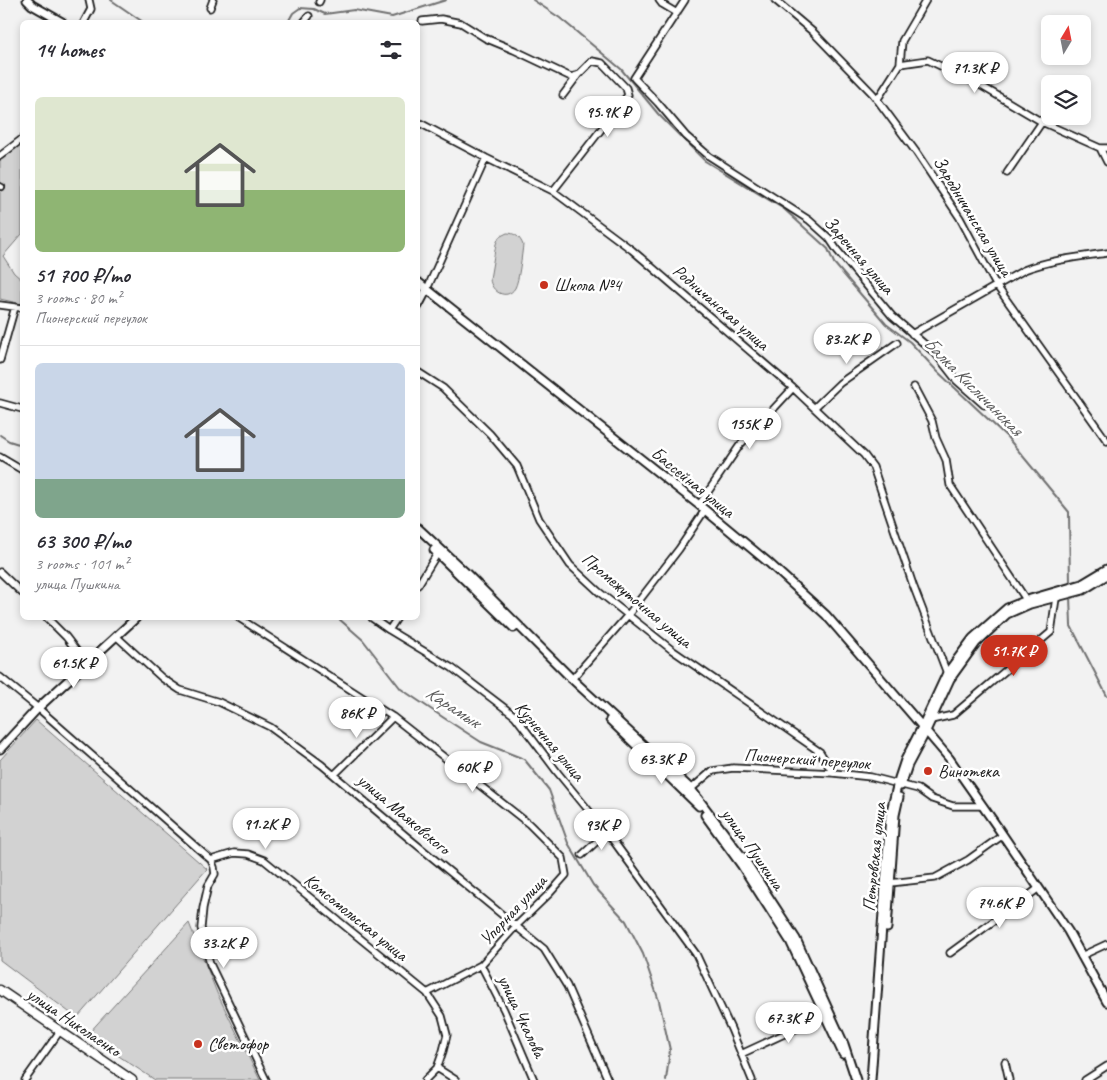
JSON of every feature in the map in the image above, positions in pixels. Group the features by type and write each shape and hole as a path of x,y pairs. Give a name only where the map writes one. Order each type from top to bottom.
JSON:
{"main road":[{"name":"улица Николаенко","path":"0,990 124,1080"},
{"name":"улица Николаенко","path":"0,996 132,1080"}],"street":[{"path":"27,0 32,5 58,20"},
{"path":"85,20 91,9 89,0"},
{"path":"210,8 213,0"},
{"path":"658,0 678,13 685,0"},
{"name":"Зародничанская улица","path":"775,0 814,32 873,94 916,152 960,218 996,285 1107,441"},
{"path":"877,100 900,64 902,41 926,0"},
{"name":"Заречная улица","path":"678,13 634,78 686,136 709,156 808,220 829,238 892,316 936,354 957,381 984,405"},
{"path":"306,20 309,16"},
{"path":"422,21 441,19 461,23 485,38 571,77 578,75"},
{"path":"900,64 928,60 978,84 1041,122"},
{"path":"553,191 628,95 626,88 602,63 592,61 578,75 563,95"},
{"name":"Родничанская улица","path":"420,123 553,191 632,250 793,388 864,455 873,467 913,585 948,676"},
{"path":"1007,173 1044,125"},
{"path":"1047,125 1100,148 1107,148"},
{"path":"0,156 20,141"},
{"path":"1100,148 1107,162"},
{"path":"420,302 486,158"},
{"path":"912,334 1024,270 1060,260 1106,254"},
{"name":"Бассейная улица","path":"420,284 702,507 768,563 826,616 949,758 1068,931 1107,1002"},
{"path":"0,305 20,308"},
{"path":"0,360 15,307"},
{"path":"814,408 840,383 897,343"},
{"name":"Промежуточная улица","path":"420,373 443,388 496,440 517,466 539,519 570,565 599,592 672,650 820,752 833,773"},
{"path":"914,387 932,420 936,438 946,460 950,485 1028,602"},
{"path":"572,679 628,615 679,549 740,445 793,388"},
{"path":"0,403 20,408"},
{"path":"0,457 20,469"},
{"name":"улица Пушкина","path":"420,530 440,553 464,571 572,679 691,790 746,862 796,939 829,1018 851,1080"},
{"name":"улица Пушкина","path":"420,536 697,803 742,866 790,941 844,1044 856,1080"},
{"path":"420,582 440,553"},
{"path":"875,1080 899,784 948,676 976,643 1007,614 1028,602 1060,590 1083,587 1107,569"},
{"path":"0,572 20,591"},
{"path":"1028,602 1056,598 1107,575"},
{"path":"931,720 953,715 1050,632 1056,598"},
{"path":"49,620 66,637 86,663"},
{"path":"0,749 38,708 134,620"},
{"name":"Упорная улица","path":"243,620 393,717 529,824 564,858 566,875 516,926 482,965 427,993"},
{"name":"Кузнечная улица","path":"375,620 452,668 515,716 558,773 607,832 696,954 731,1029 752,1080"},
{"path":"389,630 396,620"},
{"name":"улица Маяковского","path":"116,636 162,678 180,690 220,702 270,728 322,765 544,949 567,986 608,1080"},
{"path":"924,729 931,720 948,676"},
{"path":"0,677 211,860 215,874 208,886 201,928 210,964 266,1080"},
{"path":"334,775 393,717"},
{"name":"Пионерский переулок","path":"691,790 712,771 732,768 833,773 871,777 918,789 932,799 953,806 983,806"},
{"name":"Петровская улица","path":"871,1080 890,815 899,784"},
{"path":"582,855 607,832"},
{"path":"890,883 935,878 968,860 1002,835"},
{"name":"Комсомольская улица","path":"211,860 234,853 248,854 264,860 427,993 442,1016 447,1036 437,1068 425,1080"},
{"path":"950,953 1039,888"},
{"path":"1081,956 1107,944"},
{"name":"улица Чкалова","path":"482,965 504,1010 534,1080"},
{"path":"742,1054 819,1018 829,1018"},
{"path":"25,1080 59,1032"},
{"path":"1004,1062 1009,1080"},
{"path":"1085,1080 1107,1066"},
{"path":"437,1068 456,1080"}],"shaded area":[{"path":"20,145 20,236 3,256 14,273 20,278 20,304 0,299 0,159"},
{"path":"507,233 517,236 523,245 515,288 512,292 504,294 493,288 490,279 496,244 499,237"},
{"path":"36,720 207,869 77,1018 0,960 0,760"},
{"path":"189,923 217,993 260,1080 155,1080 87,1035"}],"waterway":[{"name":"Балка Кисличанская","path":"111,0 140,20"},
{"name":"Балка Кисличанская","path":"289,20 293,13 300,8 314,9 325,14 354,10 392,17 446,0"},
{"name":"Балка Кисличанская","path":"533,0 560,18 621,69 659,115 705,161 784,209 828,249 834,263 886,324 910,342 937,371 1007,437 1069,512 1070,585"},
{"name":"Карамык","path":"0,435 9,441 20,444"},
{"name":"Балка Кисличанская","path":"1070,595 1071,626 1107,696"},
{"name":"Карамык","path":"340,620 363,640 401,689 481,742 524,759 549,790 568,843 593,885 626,921 643,954 659,1001 670,1050 666,1080"}],"place":[{"name":"Школа №4","path":"544,285"},
{"name":"Винотека","path":"928,771"},
{"name":"Светофор","path":"198,1044"}]}
